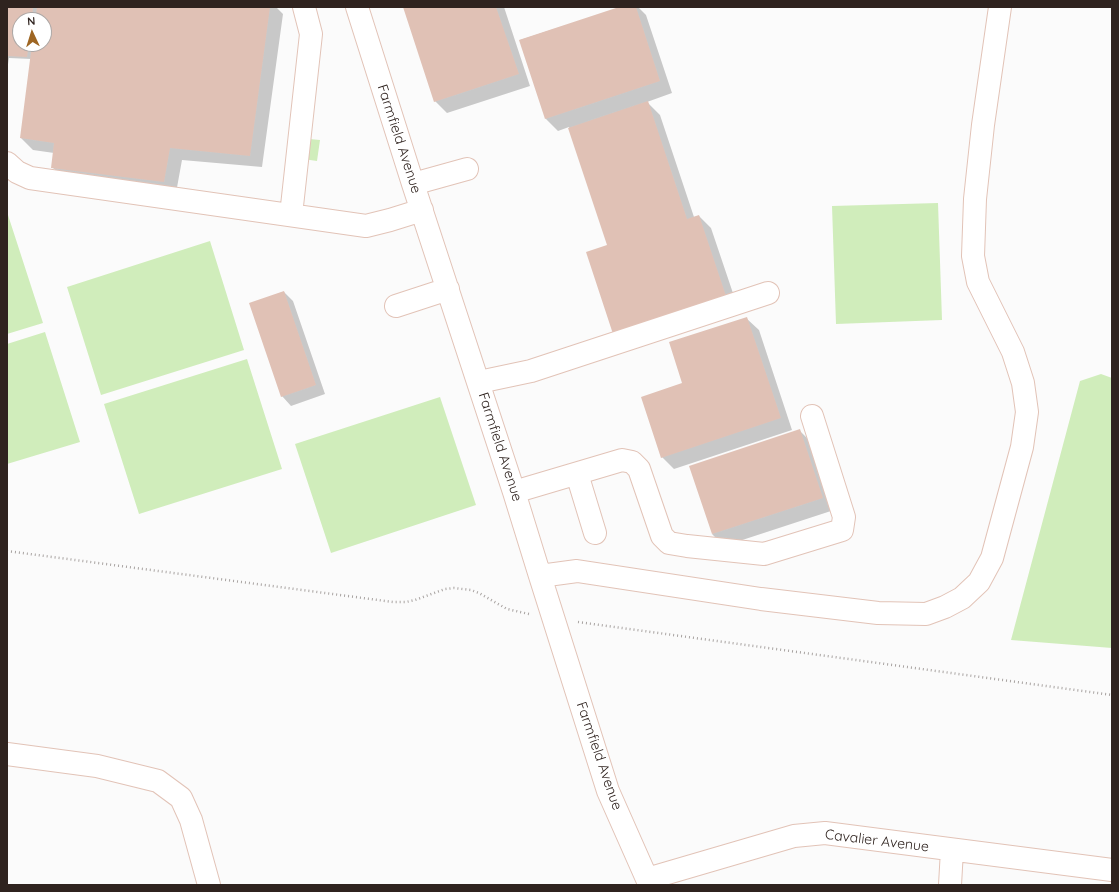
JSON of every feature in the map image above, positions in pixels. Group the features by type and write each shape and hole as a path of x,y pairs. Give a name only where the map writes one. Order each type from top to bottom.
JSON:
{"street":[{"path":"291,215 311,34 304,7"},
{"name":"Farmfield Avenue","path":"357,7 413,184 479,382 608,791 648,882"},
{"path":"540,576 576,571 761,599 878,613 926,614 945,608 962,598 979,582 992,558 1022,447 1027,412 1023,383 1013,352 978,282 973,256 975,198 983,125 1000,7"},
{"path":"7,163 17,172 30,178 366,226 422,210"},
{"path":"413,184 467,169"},
{"path":"396,306 448,290"},
{"path":"479,382 531,371 768,293"},
{"path":"514,492 622,460 632,462 639,469 662,536 669,542 687,546 764,554 842,530 844,517 812,416"},
{"path":"577,474 595,533"},
{"path":"7,754 97,766 158,782 181,798 191,820 209,885"},
{"name":"Cavalier Avenue","path":"648,882 794,836 825,833 1112,870"},
{"path":"950,885 952,850"}],"green space":[{"path":"299,138 320,140 317,161 296,158"},
{"path":"938,203 942,320 836,324 832,206"},
{"path":"7,215 43,323 7,334"},
{"path":"210,241 244,350 101,395 67,287"},
{"path":"45,332 80,442 7,464 7,344"},
{"path":"247,359 282,469 139,514 104,404"},
{"path":"1101,374 1112,378 1112,648 1011,640 1080,381"},
{"path":"440,397 476,505 331,553 295,444"}],"building":[{"path":"7,7 33,7 33,12 12,12 12,52 28,52 27,57 7,56"},
{"path":"37,7 270,7 250,156 170,148 164,182 51,168 54,143 20,138 31,52 52,52 52,12 36,12"},
{"path":"403,7 496,7 519,74 434,102"},
{"path":"619,7 636,7 660,81 545,119 519,40"},
{"path":"648,101 687,219 699,215 726,296 613,334 586,252 607,245 568,128"},
{"path":"284,291 316,385 281,397 249,303"},
{"path":"747,317 781,418 661,458 641,397 682,383 669,342"},
{"path":"800,429 823,498 712,534 689,466"}]}
